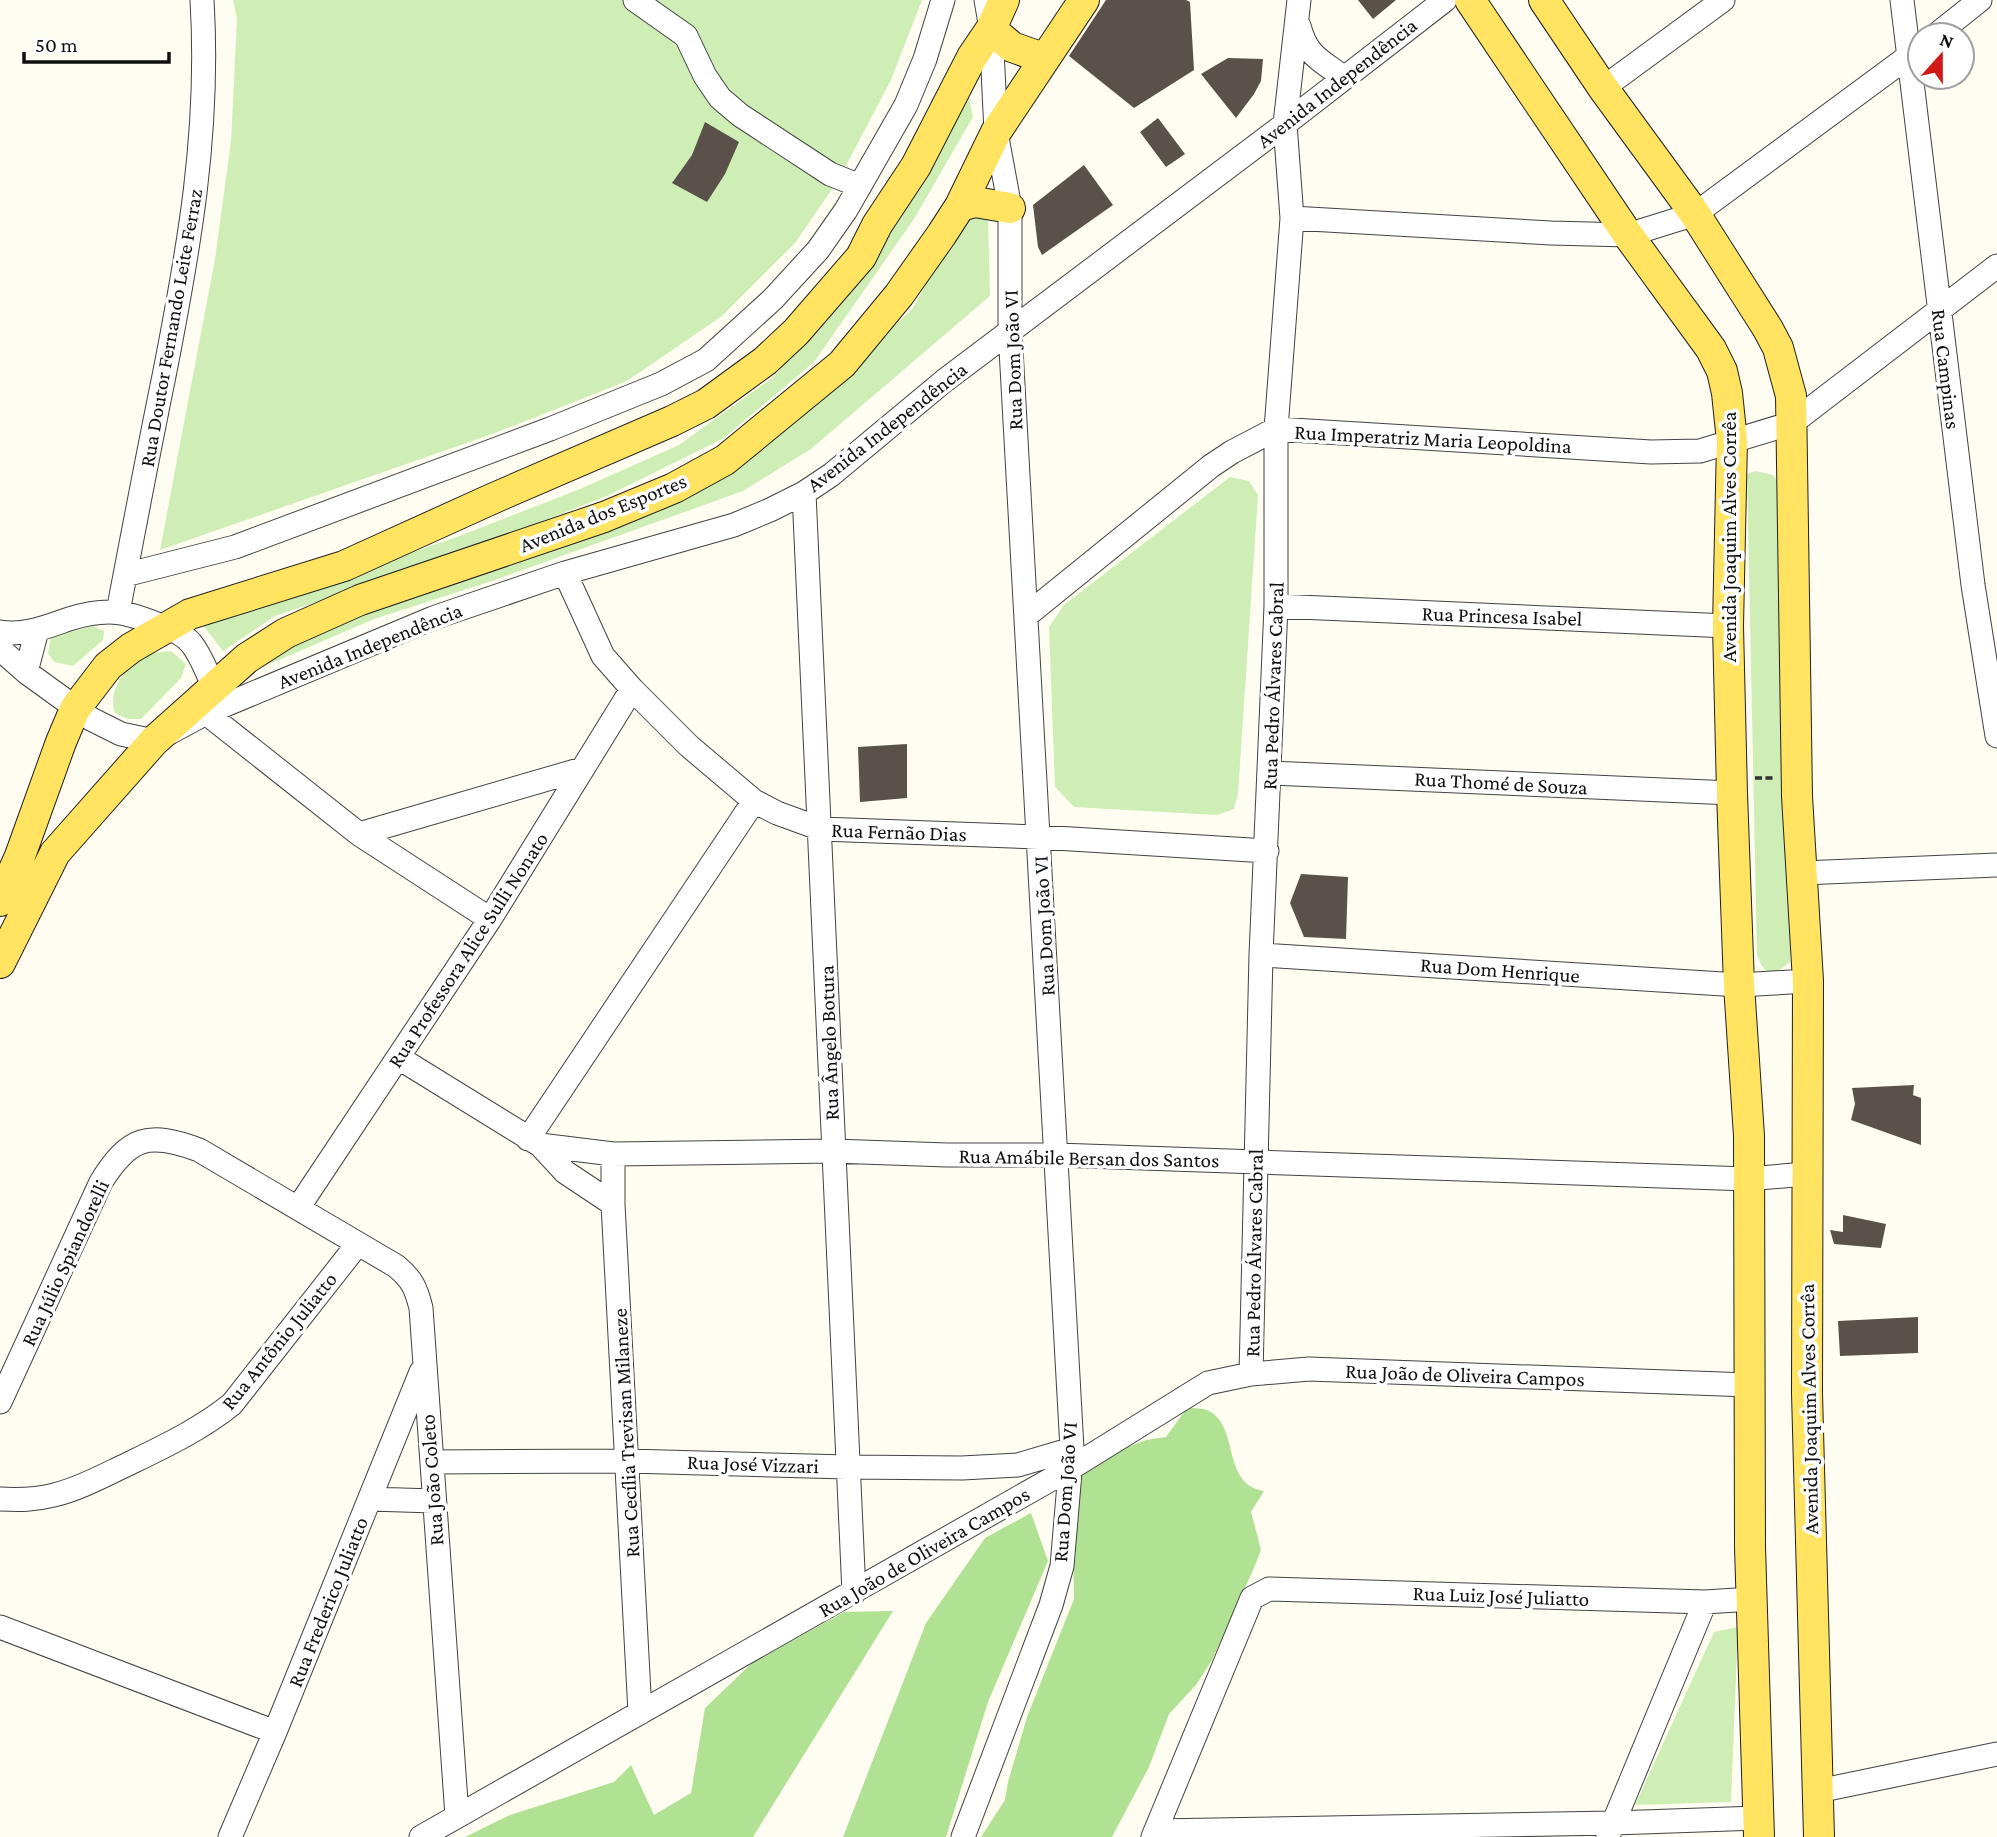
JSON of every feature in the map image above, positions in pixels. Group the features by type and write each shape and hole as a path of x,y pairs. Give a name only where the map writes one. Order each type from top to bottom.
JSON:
{"main road":[{"path":"0,901 20,856 75,709 108,666 131,648 190,614 344,566 672,422 706,404 765,361 796,332 861,257 877,225 916,166 972,57 989,14 1004,0"},
{"name":"Avenida dos Esportes","path":"0,963 55,853 154,741 210,700 247,659 286,633 360,600 604,517 674,488 725,460 842,364 899,295 960,206 996,132 1084,0"},
{"name":"Avenida Joaquim Alves Corrêa","path":"1470,0 1628,235 1711,349 1722,371 1727,393 1732,441 1728,626 1732,786 1739,985 1749,1136 1752,1599 1759,1828"},
{"name":"Avenida Joaquim Alves Corrêa","path":"1544,0 1603,88 1695,214 1768,329 1778,348 1791,396 1797,778 1808,981 1807,1392 1819,1837"},
{"path":"989,14 1013,47 1043,58"},
{"path":"960,206 975,202 1010,208"}],"street":[{"name":"Rua Doutor Fernando Leite Ferraz","path":"118,612 188,254 195,204 204,102 202,0"},
{"path":"635,0 686,36 705,76 720,98 740,115 830,174 860,186"},
{"path":"125,575 235,547 551,429 661,383 706,359 773,299 818,250 860,186 906,105 925,59 943,0"},
{"name":"Avenida Independência","path":"210,700 565,573 734,525 804,493 831,475 944,381 1445,0"},
{"path":"1603,88 1723,0"},
{"name":"Rua Campinas","path":"1902,0 1907,21"},
{"path":"1954,21 1980,0"},
{"path":"1298,11 1304,43 1310,52 1343,77"},
{"name":"Rua Pedro Álvares Cabral","path":"1251,1374 1261,955 1276,606 1276,429 1292,218 1285,124 1298,11"},
{"name":"Rua Dom João VI","path":"963,1837 1051,1605 1062,1566 1071,1458 1057,1155 1010,331 1010,208 996,132 989,14"},
{"path":"1292,218 1628,235 1695,214 1906,58"},
{"name":"Rua Campinas","path":"1918,91 1939,310 1973,585 1997,736"},
{"path":"1792,423 1997,266"},
{"name":"Rua Imperatriz Maria Leopoldina","path":"1027,615 1211,466 1276,429 1651,452 1700,451 1792,423"},
{"name":"Rua Ângelo Botura","path":"804,493 854,1592"},
{"name":"Rua Fernão Dias","path":"565,573 603,656 632,689 689,746 754,801 777,813 821,829 1039,837 1267,851"},
{"name":"Rua Princesa Isabel","path":"1276,606 1728,626"},
{"path":"0,632 12,634 37,631 71,618 118,612 135,614 180,633 193,645 210,700 359,834 490,919"},
{"path":"26,672 37,631"},
{"path":"0,649 75,709 121,734 154,741"},
{"name":"Rua Professora Alice Sulli Nonato","path":"298,1208 490,919 632,689"},
{"path":"359,834 582,769"},
{"name":"Rua Thomé de Souza","path":"1270,773 1732,786"},
{"path":"534,1142 754,801"},
{"path":"1802,873 1997,865"},
{"name":"Rua Dom Henrique","path":"1261,955 1739,985"},
{"path":"1739,985 1808,981"},
{"path":"400,1058 534,1142 565,1172 613,1204"},
{"name":"Rua Amábile Bersan dos Santos","path":"534,1142 613,1154 833,1151 1256,1161 1748,1179 1806,1174"},
{"name":"Rua Júlio Spiandorelli","path":"0,1402 101,1182 114,1161 135,1143 182,1143 200,1150 298,1208"},
{"name":"Rua Cecília Trevisan Milaneze","path":"613,1154 613,1204 640,1713"},
{"name":"Rua João Coleto","path":"298,1208 396,1266 416,1286 421,1308 423,1366 457,1816"},
{"name":"Rua Antônio Juliatto","path":"0,1499 25,1500 82,1486 214,1419 232,1404 357,1245"},
{"name":"Rua Frederico Juliatto","path":"230,1837 423,1366"},
{"name":"Rua João de Oliveira Campos","path":"421,1837 854,1592 1071,1458 1208,1383 1251,1374 1309,1368 1749,1385"},
{"name":"Rua José Vizzari","path":"432,1462 628,1461 962,1468 1018,1465 1071,1458"},
{"path":"370,1499 434,1501"},
{"name":"Rua Luiz José Juliatto","path":"1154,1834 1252,1598 1269,1589 1704,1602 1752,1599"},
{"path":"1611,1830 1704,1602"},
{"path":"0,1627 275,1732"},
{"path":"1818,1791 1997,1754"},
{"path":"1154,1834 1759,1828"}],"path":[{"path":"1732,786 1797,778"}],"green space":[{"path":"233,0 922,0 891,80 839,179 795,243 722,316 627,381 495,433 160,550 215,259 231,141 237,19"},
{"path":"967,88 973,117 914,219 814,362 724,438 607,496 466,551 275,616 223,651 195,615 343,576 457,537 580,489 679,445 772,378 852,288"},
{"path":"963,214 988,214 990,296 811,449 743,491 495,580 374,619 244,675 288,641 673,501 857,362 913,308"},
{"path":"1756,471 1773,475 1779,483 1790,962 1774,972 1763,967 1757,954 1747,474"},
{"path":"1230,477 1249,481 1258,495 1238,794 1234,809 1217,815 1074,807 1055,787 1049,627 1064,605"},
{"path":"93,626 104,631 103,640 73,666 54,662 48,653 51,637"},
{"path":"171,651 186,664 181,678 141,719 128,719 115,713 114,694 129,668 154,653"},
{"path":"1187,1408 1207,1410 1218,1419 1225,1429 1242,1478 1251,1486 1264,1491 1251,1512 1261,1550 1212,1660 1196,1685 1169,1714 1149,1767 1112,1837 981,1837 1005,1800 1027,1717 1074,1599 1073,1544 1079,1514 1078,1480 1099,1458 1146,1440 1166,1437"},
{"path":"1031,1513 1048,1561 988,1702 946,1837 843,1837 926,1623 985,1538"},
{"path":"893,1611 753,1837 465,1837 510,1815 614,1782 631,1765 654,1815 691,1793 705,1708 752,1663 844,1612"},
{"path":"1738,1627 1731,1802 1635,1805 1714,1632"}],"building":[{"path":"1106,0 1190,2 1194,70 1134,108 1069,56"},
{"path":"1358,0 1396,0 1373,19"},
{"path":"1228,58 1263,59 1261,81 1236,118 1201,74"},
{"path":"1158,118 1185,154 1166,167 1140,132"},
{"path":"705,122 739,142 725,174 707,202 672,183 692,155"},
{"path":"1084,165 1113,205 1042,255 1038,247 1033,205"},
{"path":"907,744 907,798 860,802 858,747"},
{"path":"1301,874 1348,877 1346,939 1304,937 1290,903"},
{"path":"1914,1085 1913,1095 1921,1098 1921,1145 1851,1120 1855,1104 1852,1088"},
{"path":"1843,1215 1886,1224 1881,1248 1834,1244 1830,1230 1843,1232"},
{"path":"1918,1317 1918,1353 1840,1356 1838,1321"}]}
